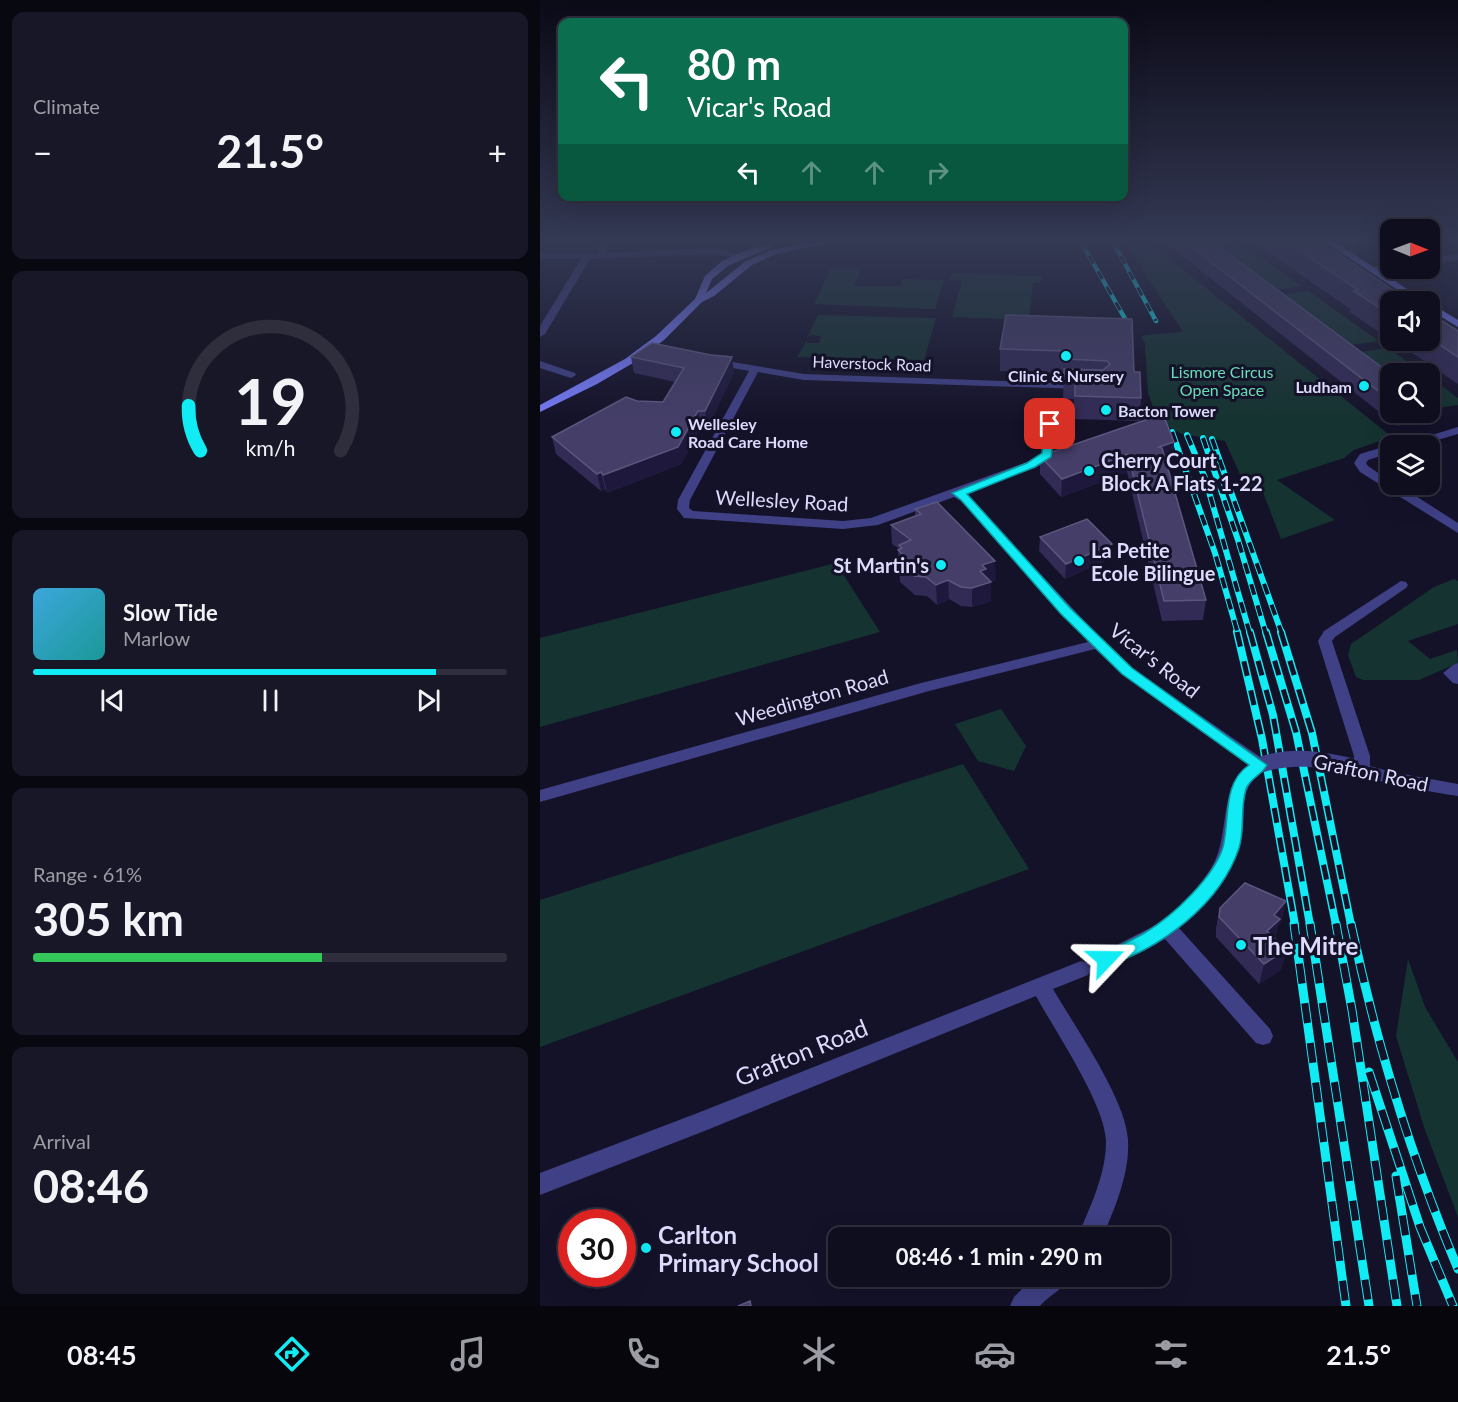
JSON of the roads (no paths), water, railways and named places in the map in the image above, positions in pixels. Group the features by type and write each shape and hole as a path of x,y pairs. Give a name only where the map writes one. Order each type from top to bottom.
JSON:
{"main road":[{"path":"540,410 593,382 644,350 680,320 698,301"},
{"path":"1440,312 1458,324"}],"street":[{"path":"540,334 560,301"},
{"path":"644,350 662,353"},
{"name":"Haverstock Road","path":"708,361 804,377 1092,387"},
{"path":"540,364 593,382"},
{"name":"Wellesley Road","path":"755,369 684,500 683,509 689,515 843,525 882,520 1031,465 1047,455 1052,404"},
{"path":"1440,435 1458,430"},
{"path":"1380,452 1364,457 1360,463 1364,469 1380,479"},
{"name":"Vicar's Road","path":"957,493 965,498 1098,644 1127,671 1260,765"},
{"path":"1405,495 1458,529"},
{"path":"1359,769 1362,756 1325,641 1329,634 1401,585"},
{"name":"Weedington Road","path":"540,796 926,687 1098,644"},
{"path":"1458,668 1450,673 1458,679"},
{"name":"Grafton Road","path":"1106,959 1152,938 1166,928 1196,901 1218,874 1227,858 1233,836 1236,796 1245,778 1260,765 1297,758 1331,762 1398,779 1458,790"},
{"path":"1166,928 1182,942 1263,1036"},
{"name":"Grafton Road","path":"540,1184 699,1123 1081,969"},
{"path":"1040,985 1110,1108 1115,1124 1117,1145 1113,1167 1094,1227"},
{"path":"1023,1306 1041,1287"}],"railway":[{"path":"1115,301 1127,322"},
{"path":"1145,301 1156,321"},
{"path":"1172,432 1215,553 1238,634"},
{"path":"1187,435 1205,478 1250,634"},
{"path":"1203,438 1238,540 1266,634"},
{"path":"1212,439 1282,634"},
{"path":"1237,632 1262,739 1295,925"},
{"path":"1250,632 1273,715 1310,925"},
{"path":"1266,632 1296,732 1336,925"},
{"path":"1281,632 1312,733 1351,925"},
{"path":"1294,924 1346,1306"},
{"path":"1310,924 1369,1306"},
{"path":"1336,924 1352,1010 1397,1306"},
{"path":"1351,924 1383,1056 1396,1099 1425,1185 1458,1269"},
{"path":"1369,1072 1420,1227 1453,1306"},
{"path":"1396,1176 1417,1306"}],"place":[{"name":"Clinic & Nursery","path":"1066,356"},
{"name":"Ludham","path":"1364,386"},
{"name":"Bacton Tower","path":"1106,410"},
{"name":"Wellesley Road Care Home","path":"676,432"},
{"name":"Cherry Court Block A Flats 1-22","path":"1089,471"},
{"name":"La Petite Ecole Bilingue","path":"1079,561"},
{"name":"St Martin's","path":"941,565"},
{"name":"The Mitre","path":"1241,945"},
{"name":"Carlton Primary School","path":"646,1248"}],"park label":[{"name":"Lismore Circus Open Space","path":"1222,380"}]}
